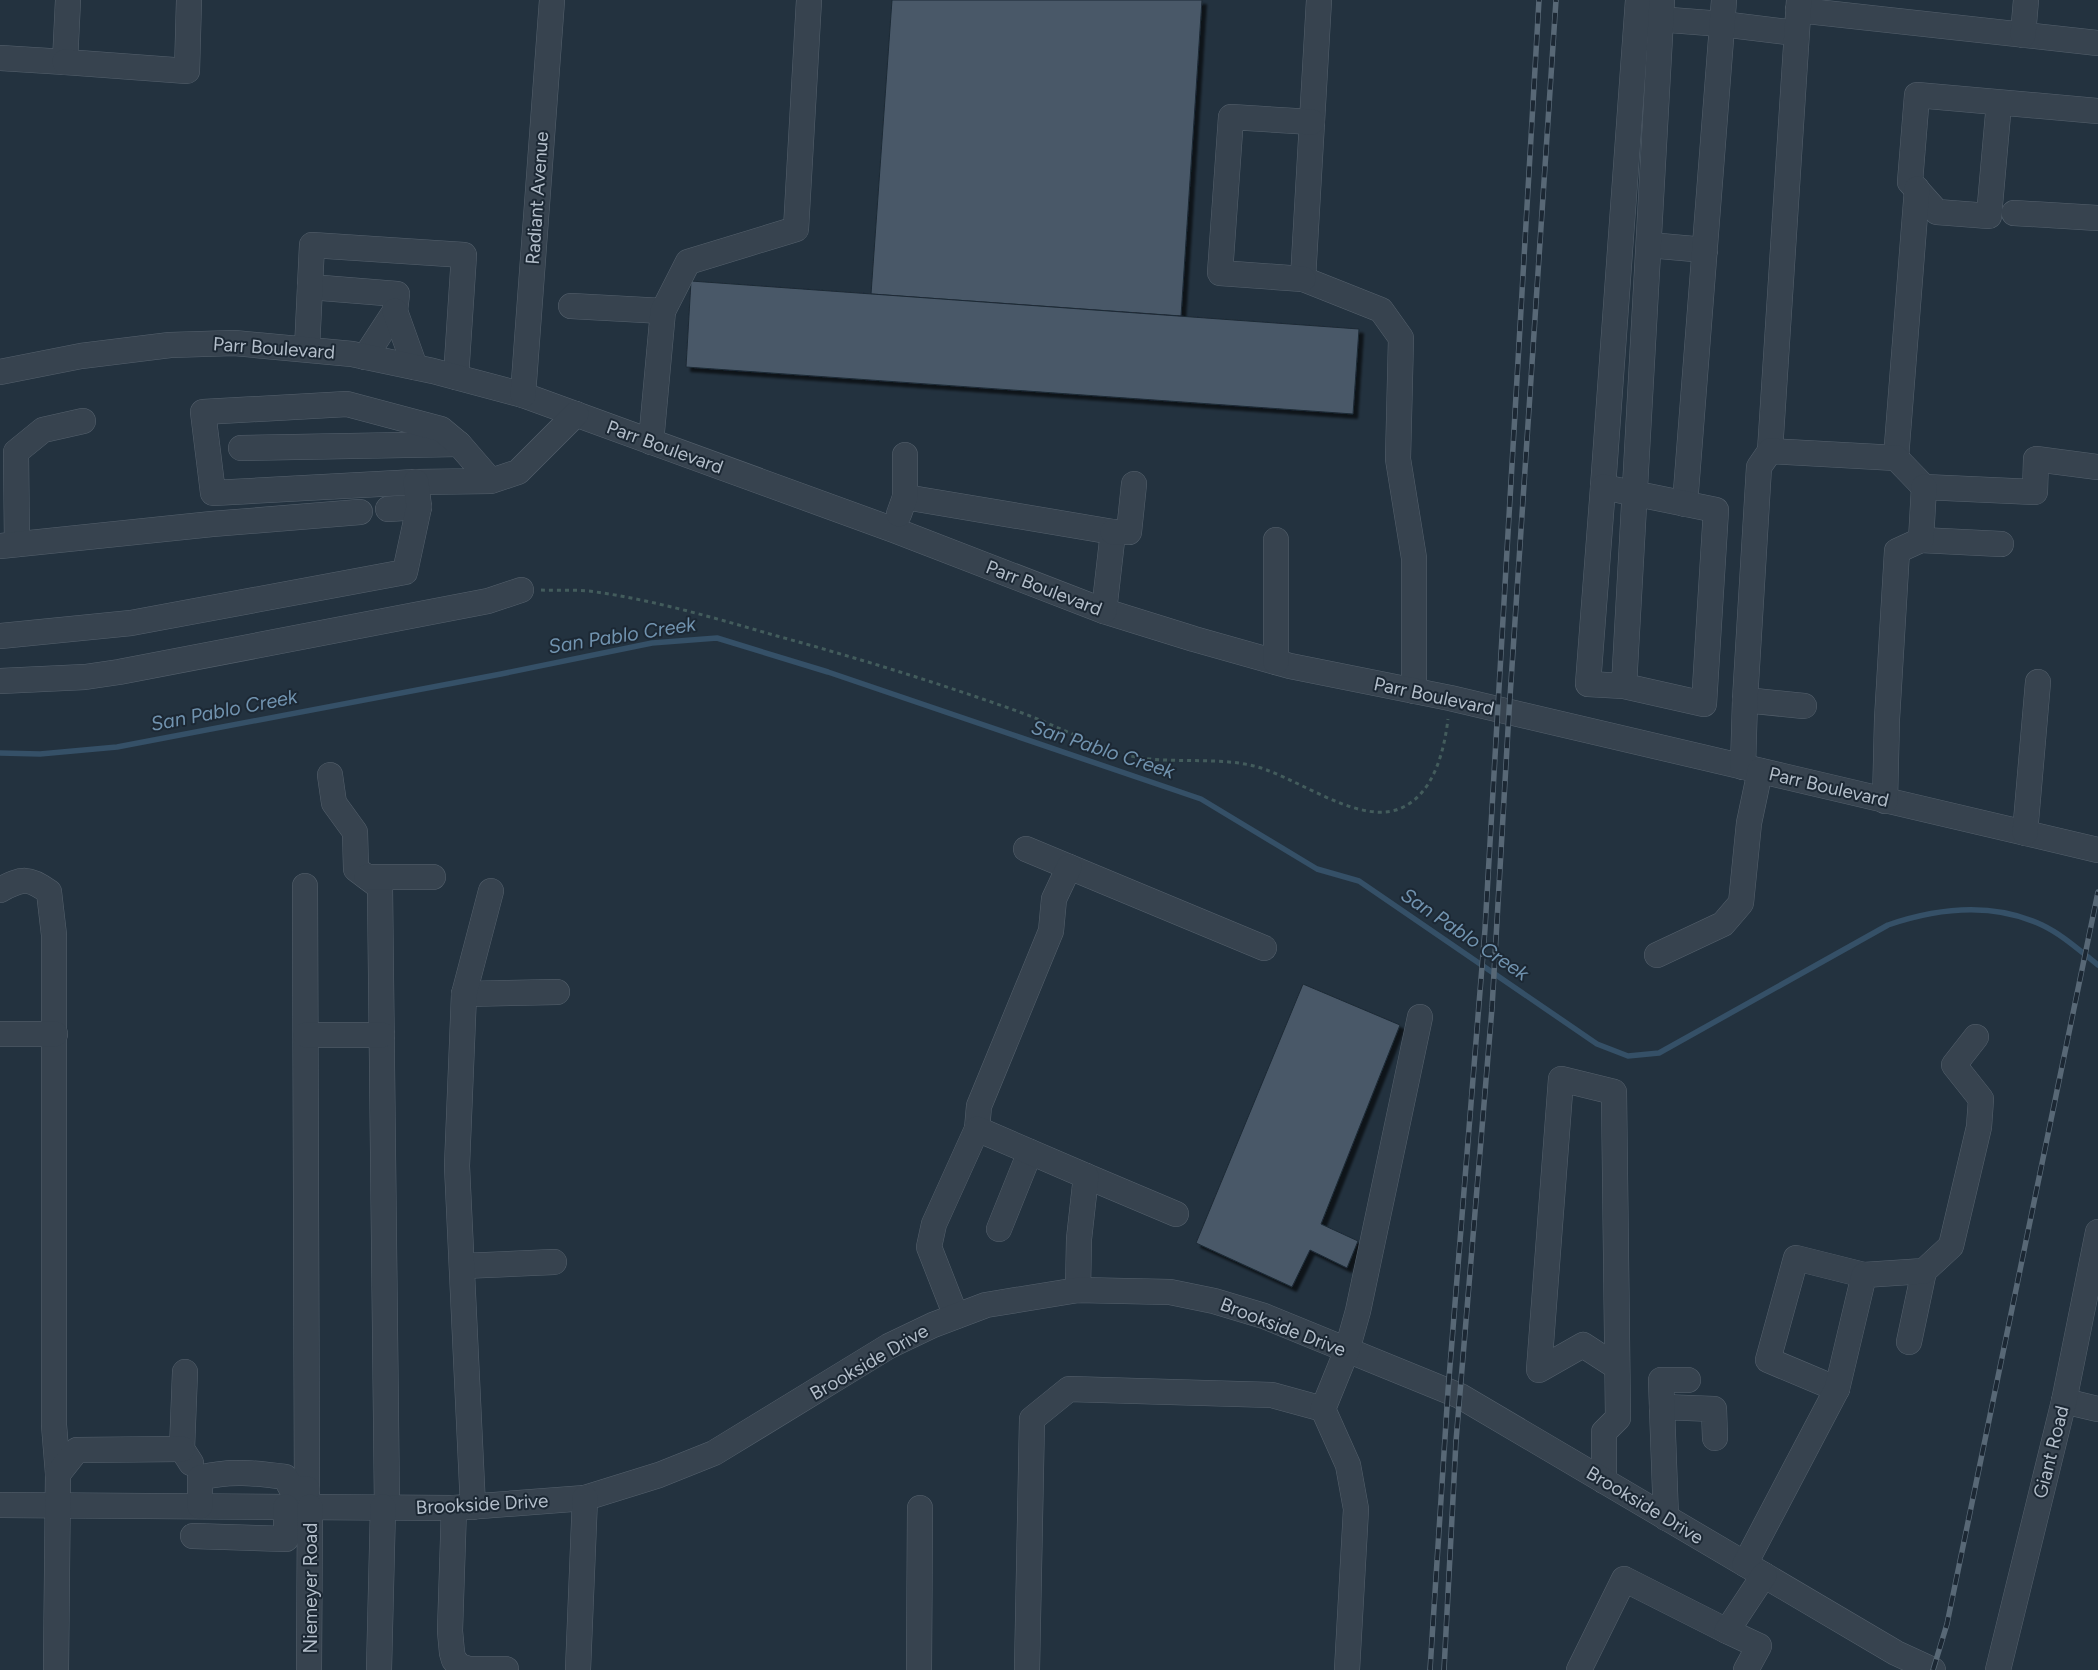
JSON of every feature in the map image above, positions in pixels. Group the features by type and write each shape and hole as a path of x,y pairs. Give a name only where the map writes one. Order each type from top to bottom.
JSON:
{"street":[{"path":"65,62 68,0"},
{"path":"0,58 186,71 189,0"},
{"name":"Radiant Avenue","path":"523,395 552,0"},
{"path":"651,442 663,312 688,262 796,229 809,0"},
{"path":"1303,279 1319,0"},
{"path":"2023,35 2026,0"},
{"path":"1603,487 1716,510 1704,704 1624,686 1588,684 1638,9 1798,14 2098,43"},
{"path":"1624,686 1662,9"},
{"path":"1685,504 1723,12"},
{"path":"1657,955 1723,924 1741,903 1743,864 1749,823 1751,769 1745,700 1759,467 1770,452 1798,14"},
{"path":"1999,102 1989,216 1937,212 1910,182 1917,95 1999,102 2098,111"},
{"path":"1312,122 1231,117 1220,273 1303,279 1381,310 1402,338 1398,459 1414,558 1414,691"},
{"path":"1896,458 1917,189"},
{"path":"2014,213 2098,218"},
{"path":"307,349 312,245 464,255 456,377"},
{"path":"1649,245 1705,250"},
{"path":"310,287 397,294 395,312 415,367"},
{"path":"571,306 663,312"},
{"path":"366,357 395,312"},
{"name":"Parr Boulevard","path":"0,372 81,356 170,345 234,343 307,349 366,357 415,367 523,395 894,530 1104,611 1194,640 1276,662 1450,698 2098,850"},
{"path":"491,481 459,444 441,429 347,404 203,412 213,493 416,482 491,481 518,472 576,414"},
{"path":"83,421 42,430 16,452 8,545 212,524 360,512"},
{"path":"241,448 459,444"},
{"path":"1770,452 1896,458 1924,487 2035,492 2036,460 2098,467"},
{"path":"894,530 905,497 905,455"},
{"path":"0,636 131,623 405,572 419,507 416,482"},
{"path":"1104,611 1121,532 1134,484"},
{"path":"1921,540 1924,487"},
{"path":"905,497 1121,532"},
{"path":"388,509 419,507"},
{"path":"1276,540 1276,662"},
{"path":"1885,801 1887,719 1897,551 1921,540 2001,544"},
{"path":"0,681 119,672 488,601 522,590"},
{"path":"2025,833 2038,682"},
{"path":"1745,700 1804,706"},
{"path":"330,775 334,803 355,832 356,869 380,887 385,1507 380,1670"},
{"path":"1026,849 1264,948"},
{"path":"956,1316 929,1247 934,1224 977,1129 980,1106 1051,931 1054,899 1069,867"},
{"path":"367,877 433,877"},
{"path":"0,890 16,881 35,882 50,892 54,936 54,1425 58,1474 56,1670"},
{"name":"Niemeyer Road","path":"306,886 302,1502 298,1539 309,1670"},
{"path":"491,891 464,994 457,1166 462,1266 464,1507 450,1631 454,1660 469,1669 506,1669"},
{"path":"464,994 557,992"},
{"path":"1348,1670 1356,1509 1348,1465 1323,1409 1347,1350 1358,1312 1420,1017"},
{"path":"0,1034 54,1034"},
{"path":"306,1035 382,1035"},
{"path":"1909,1342 1924,1271 1951,1246 1979,1127 1981,1099 1954,1065 1976,1037"},
{"path":"1604,1481 1604,1432 1618,1418 1614,1092 1561,1079 1539,1370 1583,1345 1617,1367"},
{"path":"977,1129 1176,1214"},
{"path":"999,1229 1030,1152"},
{"path":"1078,1290 1079,1239 1086,1176"},
{"name":"Giant Road","path":"1998,1670 2064,1401 2098,1232"},
{"path":"1837,1389 1768,1360 1796,1258 1864,1275 1924,1271"},
{"path":"462,1266 554,1262"},
{"path":"1727,1631 1837,1389 1864,1275"},
{"name":"Brookside Drive","path":"0,1506 200,1506 302,1502 385,1507 464,1507 585,1498 659,1475 714,1453 889,1346 956,1316 986,1305 1078,1290 1170,1292 1214,1300 1264,1316 1460,1396 1754,1570 1907,1665 1933,1670"},
{"path":"185,1372 182,1450 200,1478 200,1506"},
{"path":"1666,1518 1661,1380 1688,1380"},
{"path":"1026,1670 1032,1418 1069,1388 1272,1395 1323,1409"},
{"path":"2064,1401 2098,1409"},
{"path":"1662,1407 1714,1409 1715,1438"},
{"path":"58,1474 77,1450 182,1450"},
{"path":"200,1478 218,1473 285,1477 302,1502"},
{"path":"578,1670 585,1498"},
{"path":"919,1670 920,1508"},
{"path":"193,1536 298,1539"},
{"path":"1579,1670 1624,1580 1759,1646 1754,1667"}],"path":[{"path":"522,590 595,592 696,613 878,664 1019,712 1120,753 1168,760 1248,764 1265,769 1351,807 1371,812 1396,810 1414,801 1432,778 1445,743 1450,698"}],"building":[{"path":"892,0 1202,0 1181,316 871,294"},
{"path":"691,281 1359,329 1353,414 686,367"},
{"path":"1303,984 1400,1025 1321,1224 1358,1241 1347,1268 1310,1250 1292,1287 1196,1243"}],"waterway":[{"name":"San Pablo Creek","path":"0,753 40,754 117,747 501,674 652,643 717,638 828,672 1201,799 1317,869 1359,881 1597,1044 1628,1056 1659,1053 1888,925 1946,911 1985,910 2023,918 2042,925 2057,934 2098,965"}],"railway":[{"path":"1430,1670 1448,1391 1485,929 1539,0"},
{"path":"1444,1670 1456,1441 1492,1008 1509,712 1556,0"},
{"path":"1933,1670 1947,1624 2098,892"}]}
